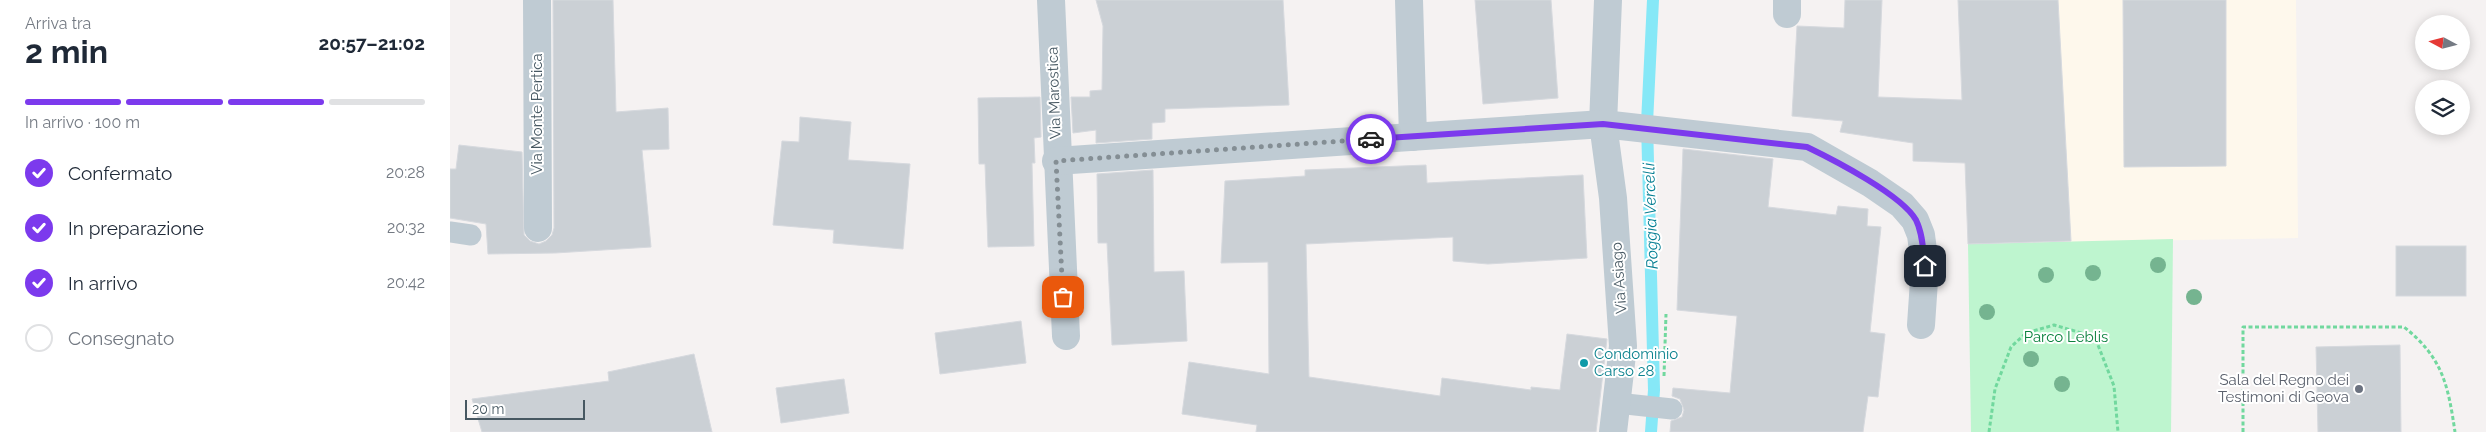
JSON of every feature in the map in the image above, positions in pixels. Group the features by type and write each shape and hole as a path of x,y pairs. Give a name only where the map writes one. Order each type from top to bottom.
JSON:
{"street":[{"name":"Via Monte Pertica","path":"537,0 538,228"},
{"name":"Via Marostica","path":"1051,0 1056,161 1066,336"},
{"path":"1409,0 1413,136"},
{"name":"Via Asiago","path":"1608,0 1603,124 1613,198 1628,404 1613,432"},
{"path":"1056,161 1603,124 1807,147 1834,161 1902,205 1916,220 1921,235 1925,266 1921,324"}],"lane":[{"path":"1628,404 1668,408"}],"path":[{"path":"1666,314 1668,408"},
{"path":"1989,432 1994,389 2010,347 2026,333 2054,325 2085,334 2096,340 2114,386 2118,432"},
{"path":"2244,432 2243,326 2404,327 2423,342 2439,364 2451,401 2455,432"}],"shaded area":[{"path":"1958,0 2296,0 2298,238 1968,244"}],"green space":[{"name":"Parco Leblis","path":"2173,239 2171,432 1971,432 1968,244"}],"building":[{"path":"553,0 613,0 616,112 668,108 669,149 642,150 651,247 555,253 488,254 486,224 450,218 450,169 456,169 459,145 522,152 524,235 530,241 539,244 546,241 552,235 554,228"},
{"path":"1096,0 1283,0 1289,105 1165,109 1165,122 1152,123 1152,139 1096,143 1096,130 1073,133 1071,97 1090,97 1090,91 1102,90 1103,26"},
{"path":"1475,0 1551,0 1558,98 1483,104"},
{"path":"1845,0 1882,0 1878,97 1962,100 1958,0 2058,0 2071,241 1968,244 1965,163 1913,161 1913,143 1840,132 1843,121 1792,116 1797,26 1844,28"},
{"path":"2123,0 2226,0 2226,166 2124,167"},
{"path":"1040,97 1041,137 1034,138 1035,163 1032,163 1034,246 988,247 985,164 979,164 978,98"},
{"path":"800,117 851,122 848,160 910,164 903,249 833,243 834,230 773,225 782,141 799,142"},
{"path":"1683,149 1773,159 1768,207 1836,215 1838,206 1868,209 1867,226 1881,227 1870,332 1885,334 1878,397 1868,396 1863,432 1670,432 1671,421 1682,417 1684,410 1680,399 1672,396 1673,388 1730,393 1737,316 1677,310"},
{"path":"1426,165 1427,183 1583,175 1587,258 1488,264 1453,261 1453,237 1306,244 1309,377 1440,396 1442,378 1531,390 1531,387 1560,390 1567,334 1607,339 1596,432 1256,432 1257,425 1182,414 1189,362 1269,374 1268,262 1221,263 1225,181 1305,176 1305,170"},
{"path":"1153,170 1154,272 1184,271 1187,341 1112,345 1107,243 1098,243 1097,174"},
{"path":"2396,246 2466,246 2466,296 2396,296"},
{"path":"1021,321 1026,363 940,374 935,333"},
{"name":"Sala del Regno dei Testimoni di Geova","path":"2400,345 2401,432 2318,432 2316,347"},
{"path":"694,354 712,432 482,432 472,399 609,381 608,372"},
{"path":"844,379 849,413 781,423 776,388"}],"waterway":[{"name":"Roggia Vercelli","path":"1651,432 1654,390 1647,123 1653,0"}],"way so far":[{"path":"1063,297 1056,161 1371,139"}],"place":[{"name":"Condominio Carso 28","path":"1584,363"},
{"name":"Sala del Regno dei Testimoni di Geova","path":"2359,389"}],"route":[{"path":"1371,139 1603,124 1807,147 1834,161 1902,205 1916,220 1921,235 1925,266"}]}
